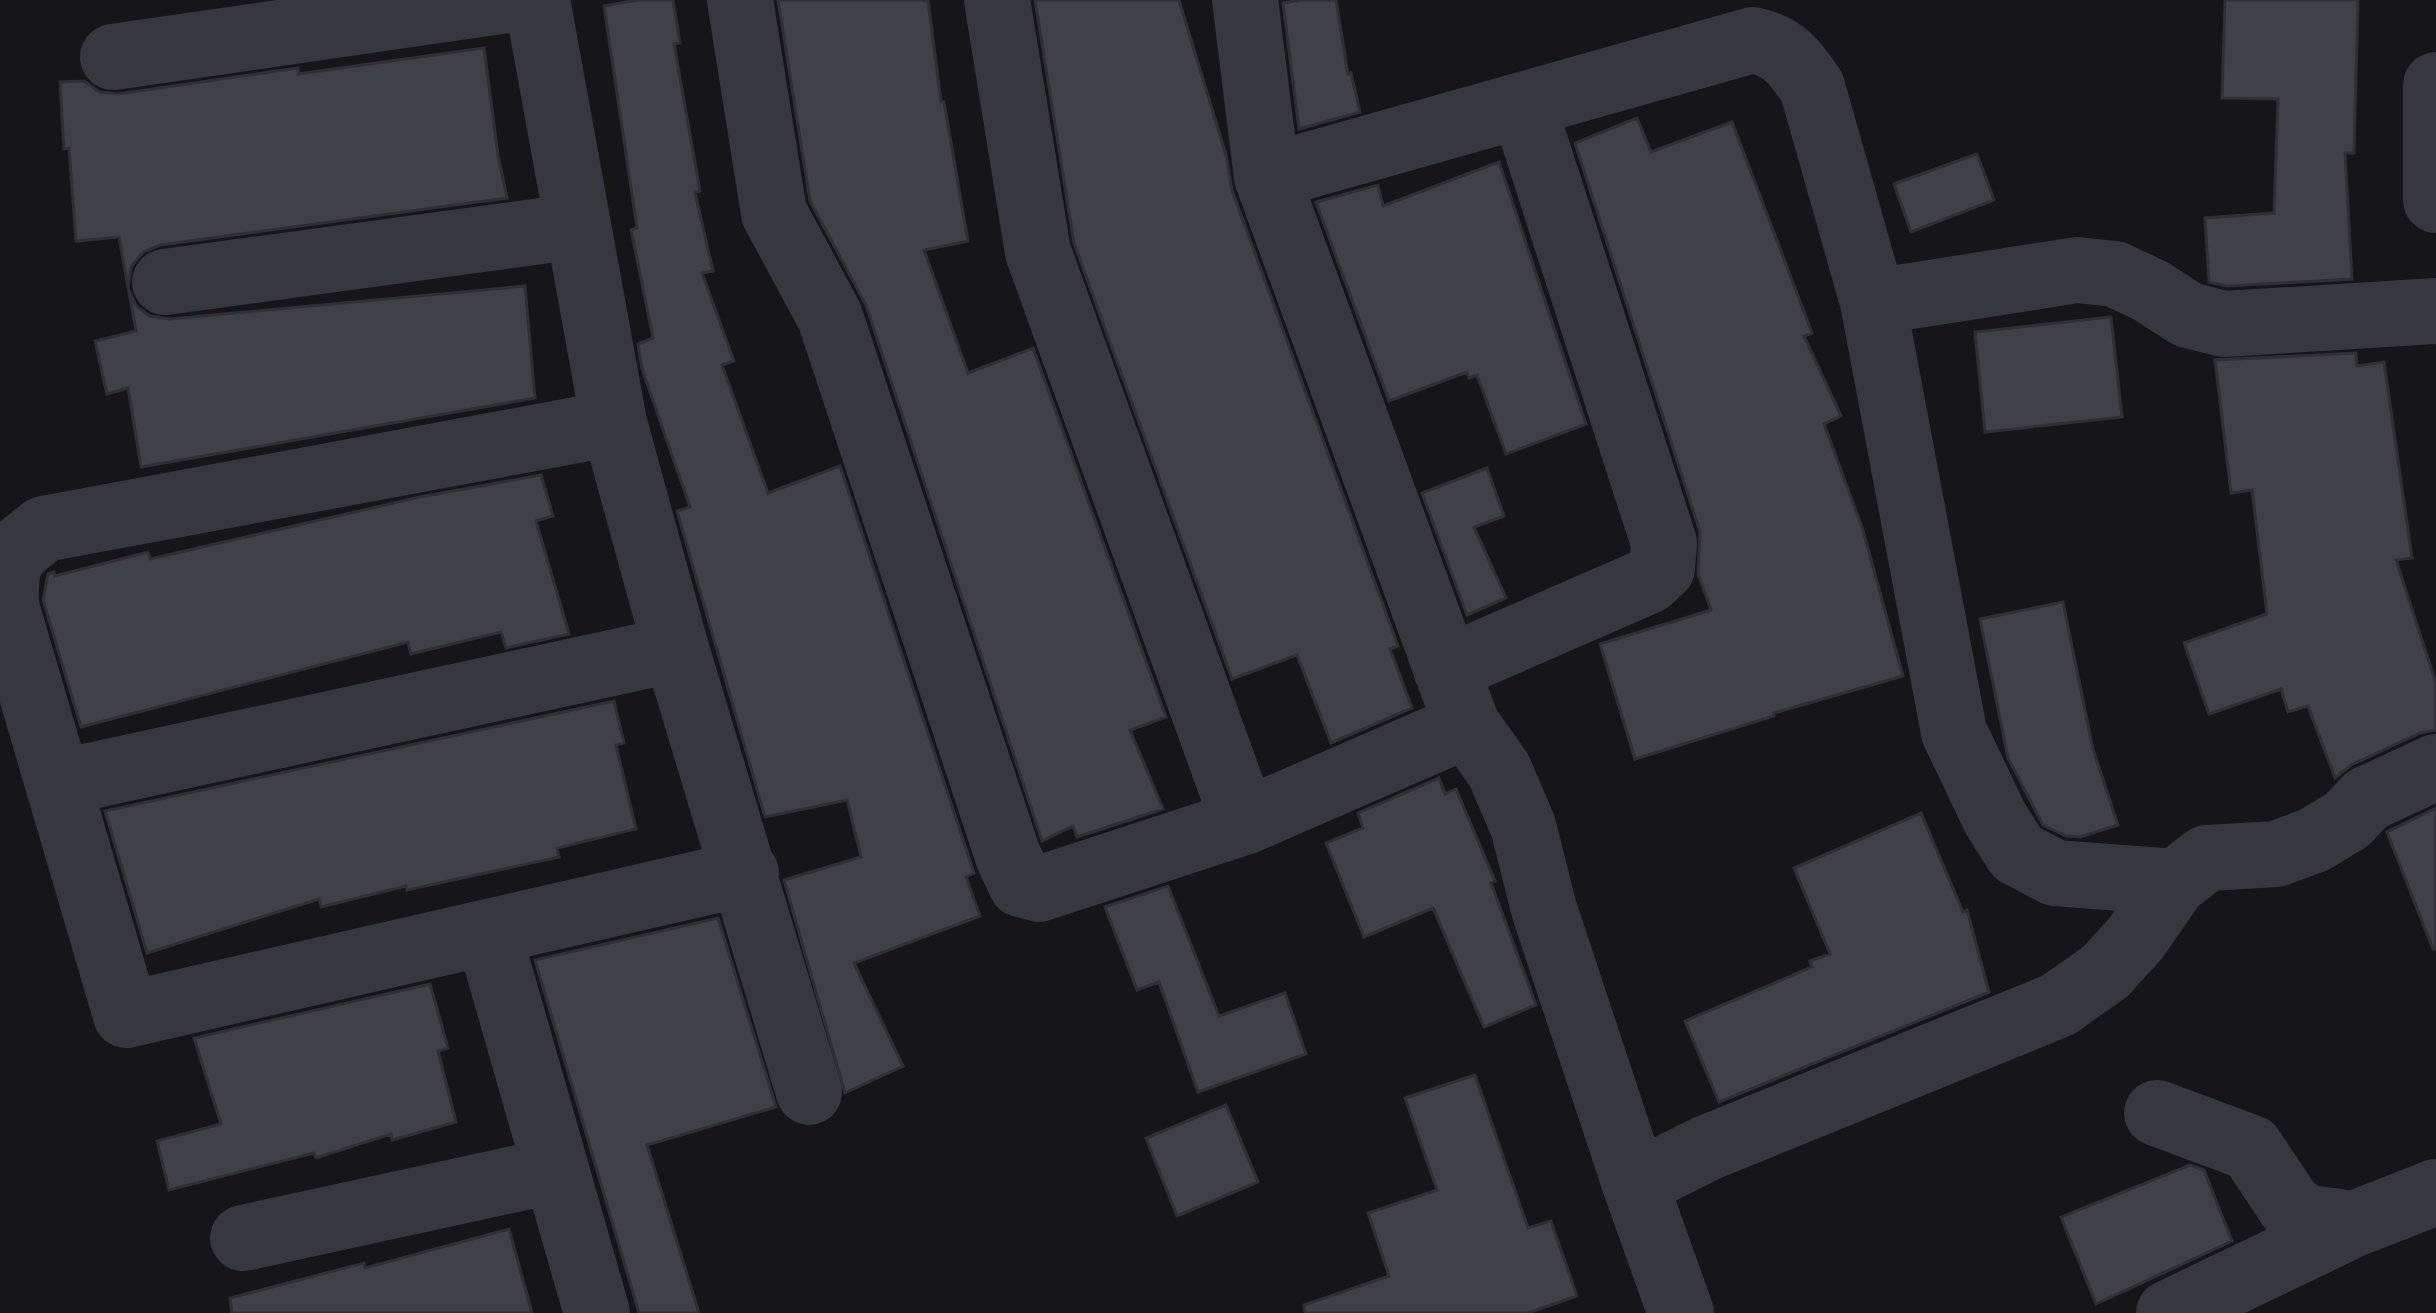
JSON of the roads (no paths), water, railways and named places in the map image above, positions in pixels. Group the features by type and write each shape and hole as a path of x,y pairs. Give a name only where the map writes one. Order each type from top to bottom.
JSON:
{"street":[{"path":"494,0 128,46 507,0"},
{"path":"537,0 614,423 676,649 809,1092"},
{"path":"740,0 775,213 830,317 1008,856 1021,884 1039,889 1244,822 1648,581 1662,568 1664,543 1523,105"},
{"path":"997,0 1038,252 1244,822"},
{"path":"1245,0 1267,177 1457,697 1499,770 1523,826 1544,909 1681,1313"},
{"path":"1267,177 1753,40 1774,44 1793,60 1811,86 1874,302 1954,732 1995,818 2017,853 2055,873 2175,882"},
{"path":"2436,86 2436,200"},
{"path":"175,270 578,226"},
{"path":"1874,302 2077,270 2115,274 2188,315 2224,324 2436,311"},
{"path":"614,423 44,529 14,551 5,568 6,606 127,1016 746,873"},
{"path":"58,783 676,649"},
{"path":"1635,1184 1707,1148 2058,1005 2104,973 2136,938 2175,882 2206,858 2276,854 2314,840 2347,820 2367,799 2436,767"},
{"path":"488,932 597,1313"},
{"path":"2157,1113 2251,1148 2290,1208 2329,1223 2354,1224"},
{"path":"243,1238 556,1170"},
{"path":"2169,1313 2354,1224 2436,1192"}]}
